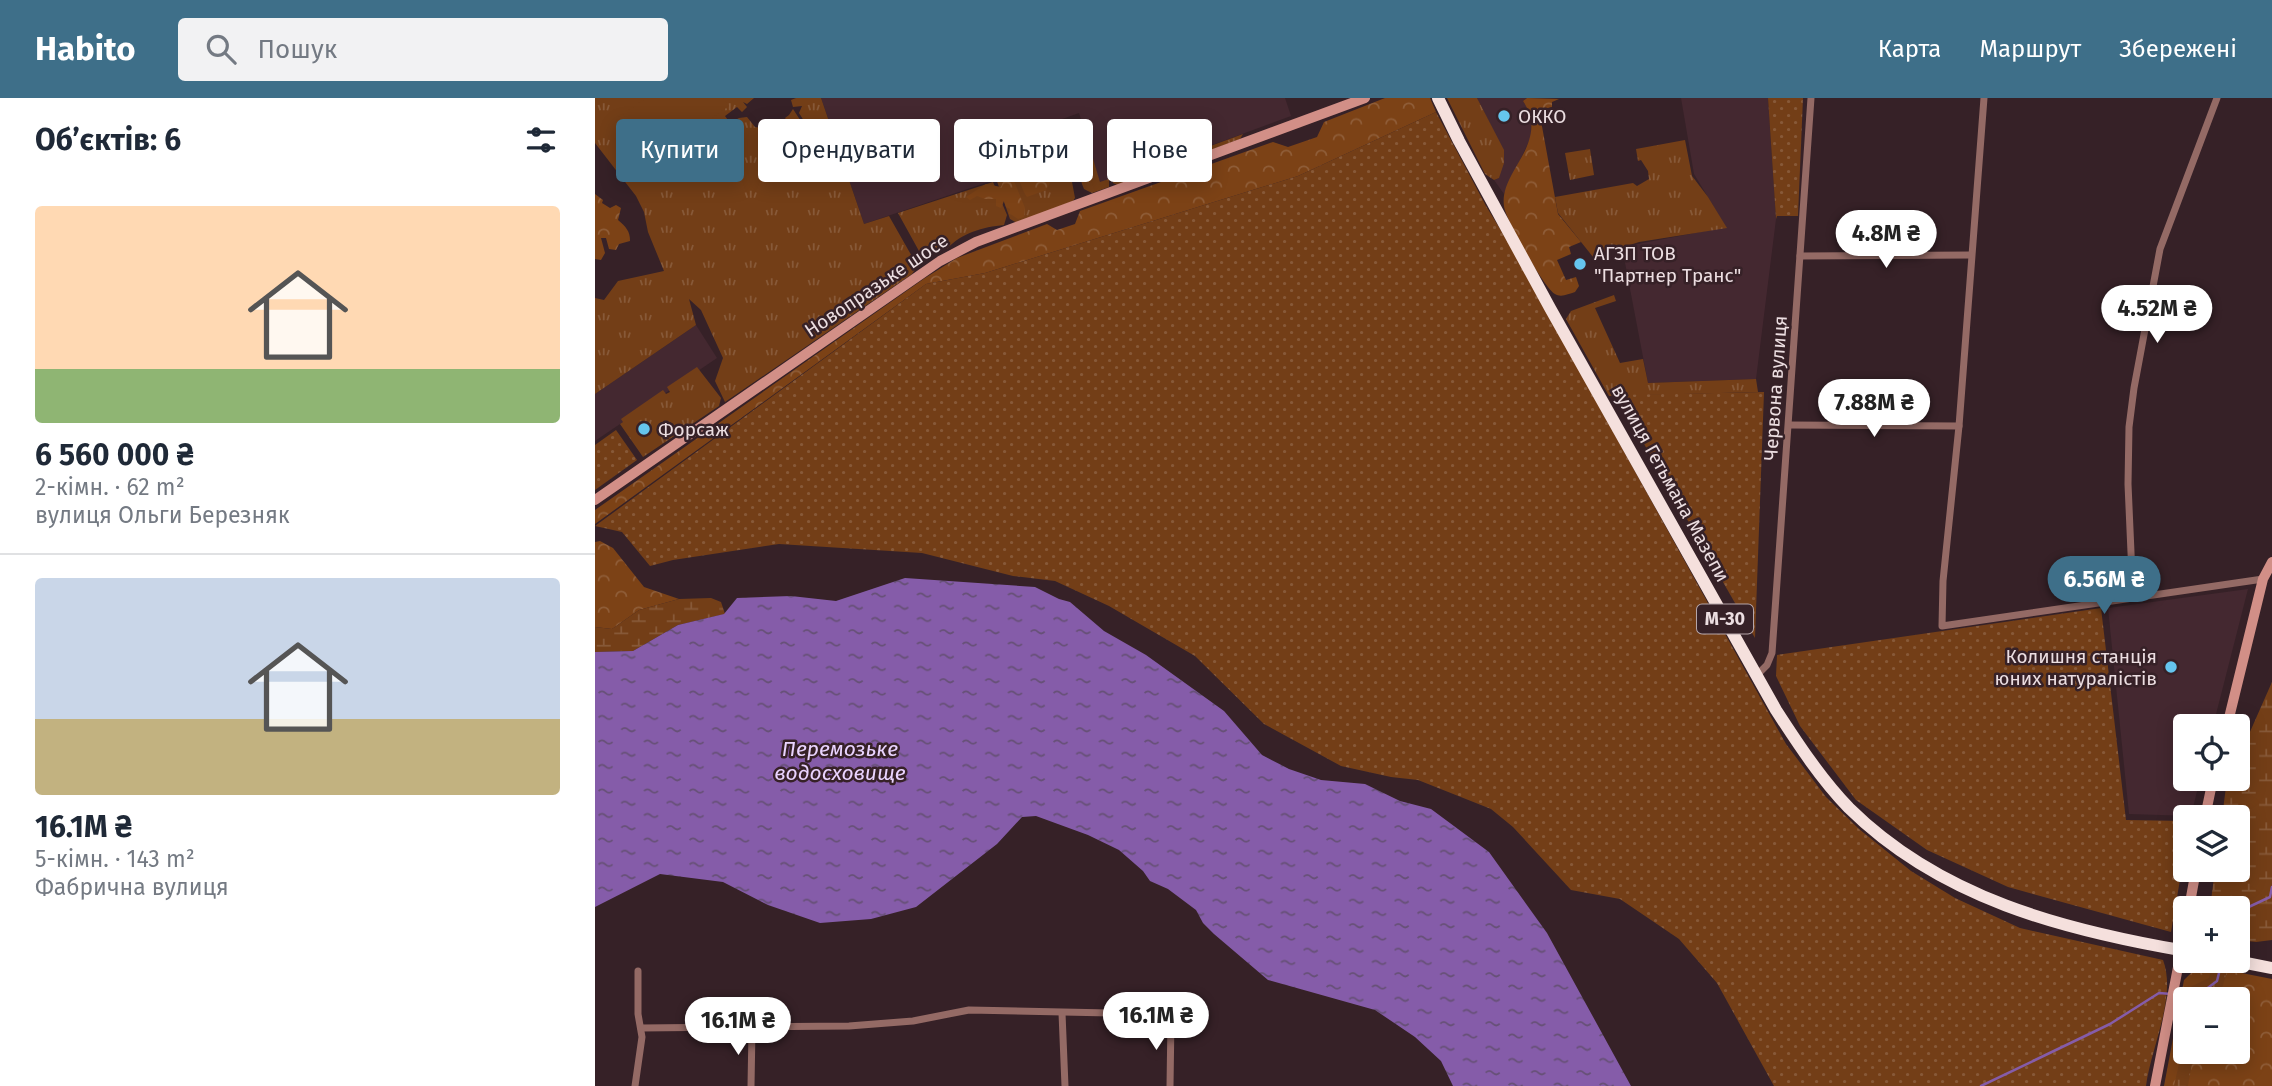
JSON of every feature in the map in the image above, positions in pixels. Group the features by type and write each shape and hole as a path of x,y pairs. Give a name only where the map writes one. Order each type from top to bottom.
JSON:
{"highway":[{"name":"вулиця Гетьмана Мазепи","path":"1438,98 1544,297 1757,675 1792,735 1833,789 1873,829 1923,866 1994,901 2039,918 2106,936 2173,949"},
{"path":"2250,963 2272,968"}],"main road":[{"name":"Новопразьке шосе","path":"595,500 940,261 976,242 1365,98"},
{"path":"2230,714 2263,579 2272,562"},
{"path":"2155,1086 2177,973"}],"street":[{"name":"Червона вулиця","path":"1757,675 1767,665 1772,653 1811,98"},
{"path":"1984,98 1959,426 1943,581 1942,626 2263,579"},
{"path":"2133,598 2128,484 2129,427 2134,388 2160,249 2217,98"},
{"path":"1800,256 1971,255"},
{"path":"1789,425 1959,426"},
{"path":"635,1086 642,1037 638,1014 638,971"},
{"path":"641,1028 849,1026 913,1021 969,1010 1157,1014 1171,1019 1170,1086"},
{"path":"1062,1013 1065,1086"},
{"path":"751,1086 752,1029"}],"shaded area":[{"path":"821,98 1285,98 1291,116 1212,145 1212,119 1107,119 1107,180 1100,183 1093,160 1093,119 1081,119 1079,113 1062,119 954,119 954,182 988,182 864,224 850,182 940,182 940,119 828,119"},
{"path":"1477,98 1527,98 1523,101 1531,113 1531,137 1504,194 1494,180 1499,178 1503,150"},
{"path":"1681,98 1768,98 1776,219 1756,379 1648,383 1622,247 1726,227 1694,174"},
{"path":"696,325 717,358 595,441 595,394"},
{"name":"Колишня станція юних натуралістів","path":"2248,589 2216,714 2173,714 2173,791 2197,791 2194,805 2173,805 2173,815 2129,814 2108,608"}],"green space":[{"path":"595,98 754,98 747,104 743,102 747,107 742,112 737,107 725,116 727,119 616,119 616,170 595,143"},
{"path":"646,98 723,98 729,106 711,119 616,119"},
{"path":"796,98 821,98 828,119 803,119 799,113 802,106 793,107 791,100"},
{"path":"1385,98 1430,98 1436,112 1298,176 985,273 926,284 595,524 595,510 957,258 1047,224 1057,230 1075,224 1080,211 1161,182 1212,182 1212,164 1273,142 1288,147 1317,137 1324,122"},
{"path":"1447,98 1477,98 1504,150 1504,163 1499,178 1494,180 1485,174"},
{"path":"1527,98 1559,99 1552,102 1552,107 1539,110 1558,214 1581,242 1569,247 1571,254 1557,260 1566,280 1576,277 1579,286 1575,292 1560,296 1550,289 1534,267 1504,206 1509,180 1528,144 1531,130 1530,116 1523,101"},
{"path":"1768,98 1803,98 1798,216 1777,216 1776,219"},
{"path":"793,109 799,119 786,119 785,118"},
{"path":"1436,112 1786,744 1826,797 1859,829 1911,871 1955,898 2020,928 2163,960 2167,990 2165,1006 2146,1086 1774,1086 1717,983 1679,939 1620,899 1571,890 1513,827 1491,809 1418,780 1341,766 1264,724 1195,656 1109,606 1055,581 1013,576 922,553 779,544 650,566 622,532 595,526 926,284 985,273 1298,176"},
{"path":"747,117 758,128 758,182 850,182 864,224 889,216 916,268 912,274 725,402 715,381 723,358 701,310 689,299 696,325 595,394 595,298 604,300 618,281 664,271 636,196 625,182 744,182 744,119 737,119"},
{"path":"1243,134 1240,139 1212,149 1212,145"},
{"path":"1685,140 1692,176 1727,228 1639,242 1593,257 1558,213 1555,197 1633,183 1637,186 1649,179 1648,171 1641,160 1638,161 1636,149"},
{"path":"1590,149 1594,175 1570,180 1565,153"},
{"path":"1093,159 1100,182 1107,180 1109,187 1092,193 1084,189 1082,184 1093,182"},
{"path":"993,182 1007,215 1004,225 973,232 947,249 919,251 898,213"},
{"path":"997,182 1072,182 1075,198 1073,201 1017,223 1010,219"},
{"path":"1002,182 1014,182 1025,208 1024,217 1018,219 1009,213 1010,209 1004,201 1001,208 996,206 996,199 977,196 970,200 966,197 986,184 1001,187"},
{"path":"1019,182 1050,183 1046,190 1027,197"},
{"path":"595,194 610,208 616,205 621,208 618,220 627,229 630,238 630,241 619,244 616,250 609,249 606,238 601,238 605,253 601,260 595,259"},
{"path":"1614,295 1616,301 1595,308 1620,363 1643,359 1648,383 1756,379 1758,392 1609,396 1566,319 1571,311"},
{"path":"697,367 721,398 719,406 643,457 620,424 623,422 621,419 663,390 666,394 670,392 667,387"},
{"path":"1764,392 1755,638 1616,395"},
{"path":"616,430 637,460 595,490 595,445"},
{"path":"600,541 613,548 644,587 679,599 639,610 612,629 595,627 595,542"},
{"path":"711,598 721,602 725,614 678,625 633,651 595,652 595,627 612,629 639,610 679,599"},
{"path":"2101,608 2126,820 2173,821 2173,882 2180,882 2177,896 2173,896 2171,932 2008,887 1927,850 1856,800 1800,726 1776,676 1777,655"},
{"path":"2272,682 2272,940 2256,942 2250,941 2250,896 2212,896 2213,882 2250,882 2250,805 2224,805 2225,791 2250,791 2250,732"},
{"path":"2191,973 2242,973 2272,979 2272,1086 2164,1086 2173,1038 2173,1064 2250,1064 2250,987 2183,987 2184,980"},
{"path":"2210,973 2227,973 2222,987 2190,987 2209,978"},
{"path":"2179,1064 2192,1064 2188,1086 2174,1086"}],"water":[{"name":"Перемозьке водосховище","path":"905,578 1035,587 1070,602 1104,631 1146,655 1224,711 1262,755 1289,769 1321,780 1365,784 1400,801 1431,809 1489,852 1547,933 1631,1086 1453,1086 1441,1061 1415,1037 1375,1010 1268,980 1214,934 1203,923 1196,910 1168,889 1150,881 1143,871 1119,850 1088,835 1036,816 1022,817 997,844 916,907 871,919 820,923 768,905 723,882 660,874 595,907 595,652 633,651 678,625 724,614 737,598 791,596 836,601"}],"waterway":[{"path":"2250,906 2270,897 2272,887"},
{"path":"1981,1086 2110,1024 2159,993 2197,996 2217,981 2219,973"}],"place":[{"name":"ОККО","path":"1504,116"},
{"name":"АГЗП ТОВ \"Партнер Транс\"","path":"1580,264"},
{"name":"Форсаж","path":"644,429"},
{"name":"Колишня станція юних натуралістів","path":"2171,667"}]}
